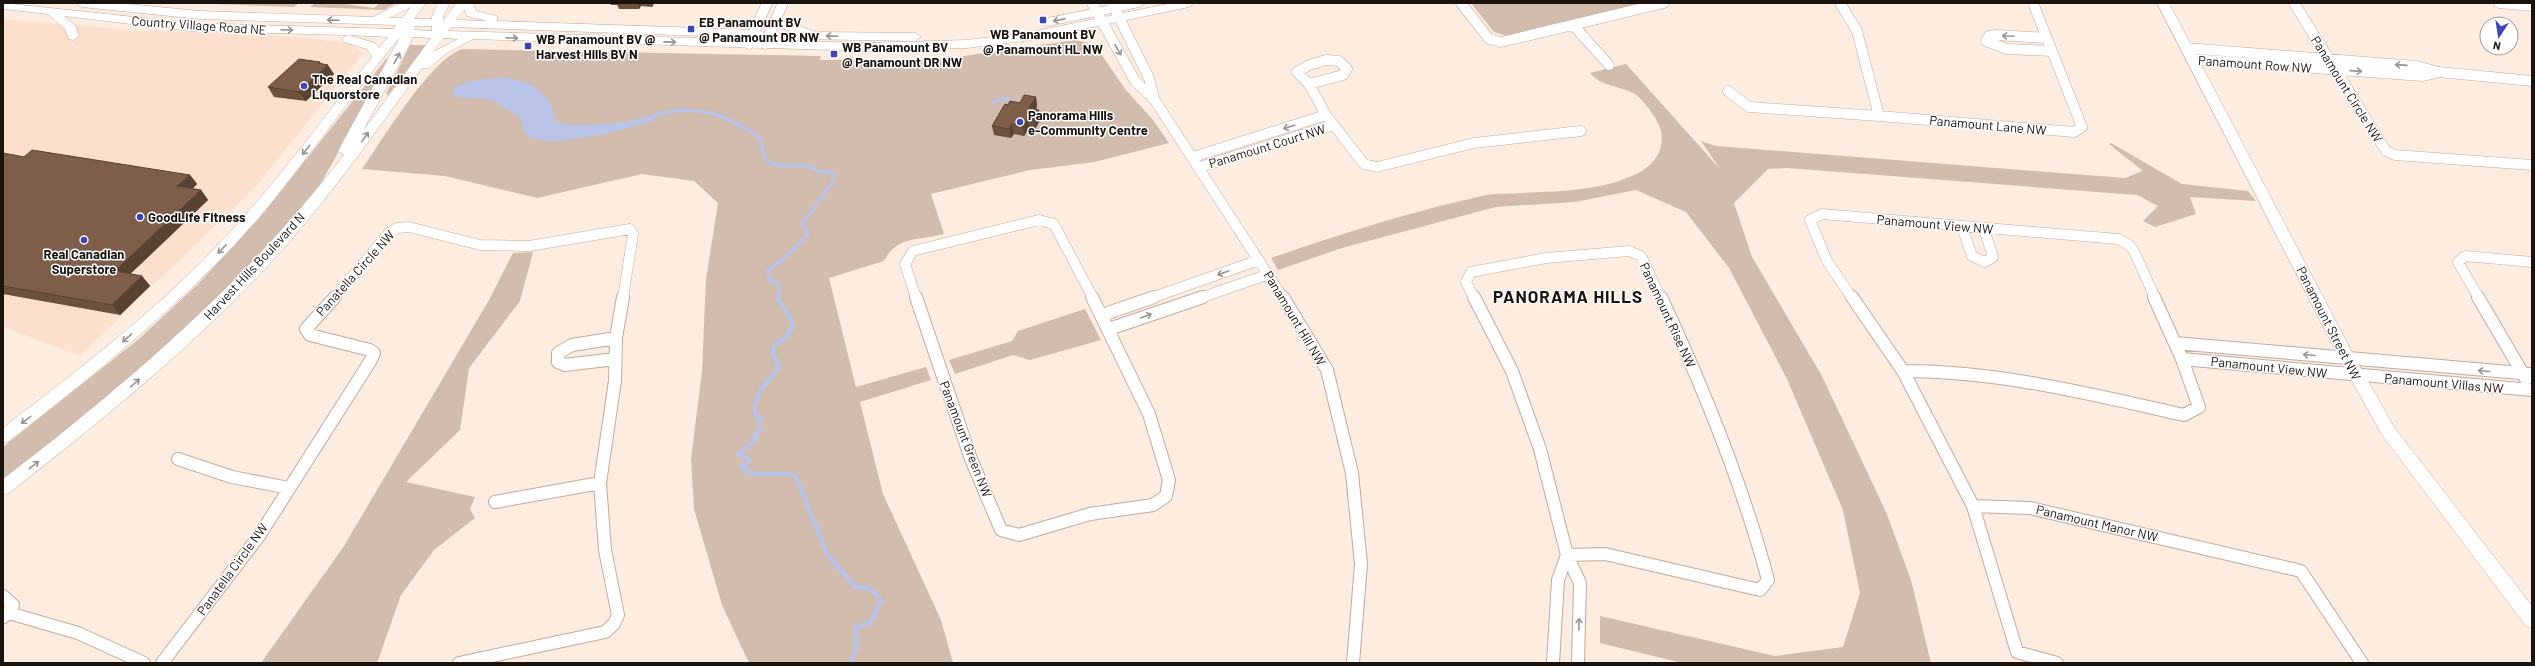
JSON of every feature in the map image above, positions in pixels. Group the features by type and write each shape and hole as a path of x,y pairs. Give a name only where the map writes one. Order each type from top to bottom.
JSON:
{"street":[{"name":"Country Village Road NE","path":"82,3 190,27 318,31 403,31"},
{"path":"151,3 200,15"},
{"path":"372,21 391,14 409,3"},
{"path":"324,190 403,31 420,3"},
{"path":"441,28 444,3"},
{"name":"Harvest Hills Boulevard N","path":"3,488 122,395 200,324 265,258 324,190 401,88 441,28 462,3"},
{"path":"467,3 471,13 528,26"},
{"path":"751,38 767,3"},
{"path":"767,39 782,3"},
{"path":"1115,10 1139,3"},
{"path":"767,39 814,35 917,37 971,34 1018,28 1115,10 1189,3"},
{"path":"1461,3 1489,39 1501,42 1664,3"},
{"path":"1728,91 1749,107 1879,116 1857,31 1840,3"},
{"name":"Panamount Lane NW","path":"1879,116 2074,132 2082,127 2033,3"},
{"name":"Panamount Street NW","path":"2163,3 2348,359 2388,431 2532,620"},
{"name":"Panamount Circle NW","path":"2294,3 2334,70 2386,151 2395,155 2532,165"},
{"path":"2499,3 2532,6"},
{"name":"Country Village Road NE","path":"3,5 52,11 114,9 200,15 372,21 403,31"},
{"name":"Panamount Hill NW","path":"1115,10 1149,78 1154,99"},
{"path":"52,11 71,28 73,36"},
{"path":"3,437 108,355 208,265 278,186 378,57 403,31 441,28 528,26 767,39 864,47 967,44 1031,36 1097,13"},
{"name":"Panamount Hill NW","path":"1097,13 1135,81 1154,99 1200,167 1269,274 1327,370 1352,473 1361,564 1353,663"},
{"path":"775,20 794,30 814,35"},
{"path":"1574,24 1609,65"},
{"path":"441,28 473,37 751,38"},
{"path":"318,31 363,42 370,46 378,57"},
{"path":"2047,38 1989,36 1986,41 1988,44 1999,48 2052,51"},
{"path":"401,88 443,50 473,37"},
{"name":"Panamount Row NW","path":"2189,54 2328,60 2416,66 2439,72 2532,81"},
{"name":"Panamount Row NW","path":"2189,54 2334,70 2423,76 2439,72"},
{"path":"1309,84 1343,75 1347,69 1344,63 1334,60 1301,68 1297,72 1309,84 1330,120 1364,164 1377,167 1474,143 1530,138 1581,131"},
{"name":"Panamount Court NW","path":"1193,157 1330,120"},
{"name":"Panamount Court NW","path":"1200,167 1330,120"},
{"name":"Panamount View NW","path":"1903,371 1938,370 2006,377 2184,415 2200,407 2182,359 2134,251 2129,245 2118,239 1984,229 1822,214 1810,220 1827,261 1903,371 1973,506"},
{"name":"Panamount Green NW","path":"1039,220 1054,224 1102,315 1149,414 1169,480 1166,496 1153,505 1090,514 1019,535 1001,530 971,459 905,264 913,251 1039,220"},
{"name":"Panatella Circle NW","path":"162,663 258,536 374,353 370,350 310,335 306,329 356,274 388,234 397,228 409,227 480,246 522,246 630,229 633,234 616,338 614,359 615,381 600,483 605,550 618,615 614,624 605,632 459,663"},
{"path":"1962,227 1972,256 1985,262 1993,256 1984,229"},
{"name":"Panamount Rise NW","path":"1567,555 1605,554 1760,590 1768,580 1757,532 1684,344 1641,256 1629,251 1546,258 1470,272 1466,282 1512,371 1540,449 1567,555 1580,583 1578,663"},
{"name":"Panamount Villas NW","path":"2357,376 2532,389 2527,374 2458,262 2465,256 2532,262"},
{"path":"1102,315 1260,260"},
{"path":"1109,329 1269,274"},
{"path":"614,359 565,365 558,362 557,358 558,353 572,345 616,338"},
{"name":"Panamount View NW","path":"2175,343 2348,359"},
{"name":"Panamount View NW","path":"2182,359 2357,376"},
{"name":"Panamount Villas NW","path":"2348,359 2527,374"},
{"path":"178,459 216,474 253,483 289,488"},
{"path":"495,502 600,483"},
{"path":"1973,506 2017,652 2057,663"},
{"name":"Panamount Manor NW","path":"1973,506 2030,508 2301,571 2362,663"},
{"path":"1553,663 1558,580 1567,555"},
{"path":"3,596 13,605 6,616 54,626 128,654 144,663"}],"shaded area":[{"path":"187,3 299,3 294,7"},
{"path":"315,3 338,3 374,8 380,3 396,3 384,10 310,7"},
{"path":"1471,3 1642,3 1507,36 1494,32"},
{"path":"3,19 133,30 281,36 350,43 363,53 256,186 80,356 3,327"},
{"path":"1076,40 1095,45 1125,89 1153,120 1169,143 1095,162 1030,170 931,194 944,234 910,240 896,247 884,261 829,278 856,387 926,367 931,380 860,402 883,494 941,620 953,663 749,663 722,605 694,509 691,459 702,371 706,279 718,203 694,181 642,174 537,198 445,176 362,169 422,84 449,56 462,49 821,56 820,60 943,59"},
{"path":"410,45 427,45 388,95 386,94"},
{"path":"386,59 390,59 319,187 256,263 190,327 48,449 3,481 3,447 140,338 199,283 262,215"},
{"path":"1626,64 1720,169 1701,141 1716,146 2125,178 2143,171 2109,144 2111,143 2182,184 2248,191 2256,201 2190,197 2196,214 2155,227 2143,221 2158,206 2137,195 1787,168 1768,169 1734,203 1752,257 1822,376 1886,512 1911,580 1931,663 1682,663 1600,643 1600,616 1775,656 1843,647 1860,593 1843,510 1787,379 1729,268 1686,212 1636,190 1575,202 1496,207 1342,248 1278,270 1271,258 1324,240 1459,201 1491,194 1566,191 1596,187 1625,179 1644,170 1657,156 1660,150 1662,138 1657,121 1637,95 1600,81 1590,73"},
{"path":"533,252 520,301 469,368 460,430 406,482 475,497 470,509 475,518 434,550 401,595 377,663 261,663 344,546 489,300 513,253"},
{"path":"1085,309 1101,340 1030,360 1013,355 955,374 949,360 1012,341 1018,331"}],"water":[{"path":"506,78 527,83 544,94 552,107 555,122 572,125 594,125 627,121 650,116 659,117 638,125 609,133 566,140 546,141 529,137 523,130 520,117 490,99 457,97 452,93 455,88 468,82 485,79"}],"building":[{"path":"299,59 320,62 318,63 328,65 299,92 268,87"},
{"path":"1024,95 1036,97 1029,108 1039,110 1034,119 1028,118 1023,126 1012,124 1009,129 992,126 1005,104 1008,105 1010,101 1020,103"},
{"name":"Real Canadian Superstore","path":"32,150 190,175 177,186 201,190 115,271 142,276 112,305 3,286 3,153 24,157"}],"waterway":[{"path":"993,102 1004,98 1016,104"},
{"path":"655,115 684,110 710,113 723,117 760,138 765,157 773,164 805,165 818,171 833,173 833,182 803,223 808,235 784,258 768,270 770,281 776,282 779,286 778,298"},
{"path":"778,298 791,320 791,330 788,335 774,346 773,354 779,367 762,389 756,400 755,415 760,418 759,431 755,435 757,438 738,455 749,460 748,464 741,466 753,474 760,475 782,473 796,476 827,554 855,587 870,590 876,594 881,601 870,623 856,627 856,651 850,663"}],"place":[{"name":"WB Panamount BV @ Panamount HL NW","path":"1043,20"},
{"name":"EB Panamount BV @ Panamount DR NW","path":"691,29"},
{"name":"WB Panamount BV @ Harvest Hills BV N","path":"528,46"},
{"name":"WB Panamount BV @ Panamount DR NW","path":"834,54"},
{"name":"The Real Canadian Liquorstore","path":"304,86"},
{"name":"Panorama Hills e-Community Centre","path":"1020,122"},
{"name":"GoodLife Fitness","path":"140,217"},
{"name":"Real Canadian Superstore","path":"84,240"}],"district":[{"name":"PANORAMA HILLS","path":"1568,297"}]}
